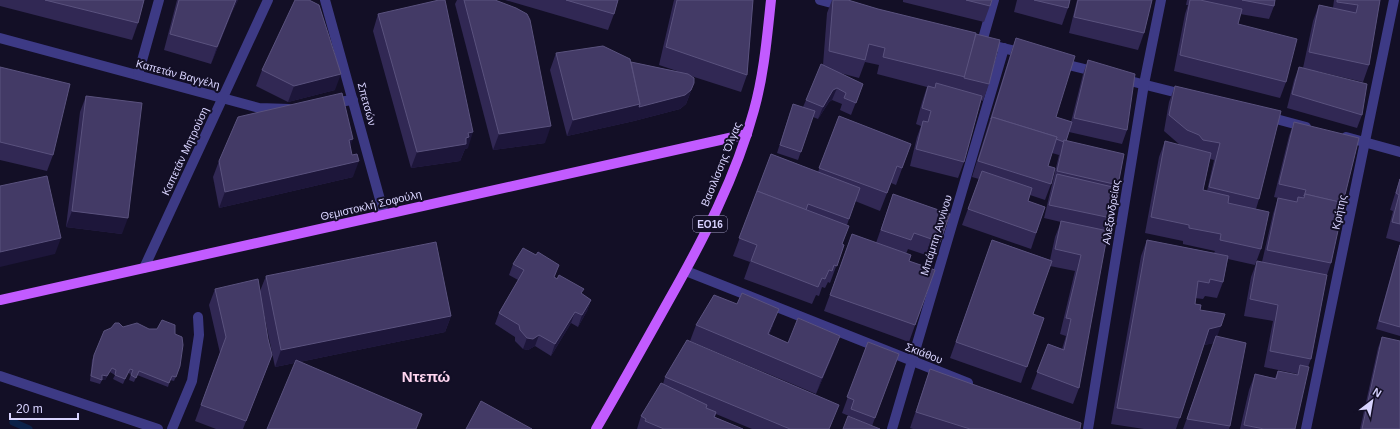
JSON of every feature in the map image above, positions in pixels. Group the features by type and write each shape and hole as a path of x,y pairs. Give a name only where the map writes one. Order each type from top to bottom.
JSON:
{"main road":[{"name":"Βασιλίσσης Όλγας","path":"596,429 686,271 719,204 747,134 754,111 764,66 771,0"},
{"name":"Θεμιστοκλή Σοφούλη","path":"0,300 747,134"}],"street":[{"path":"138,75 159,0"},
{"name":"Καπετάν Μητρούση","path":"144,268 268,0"},
{"name":"Σπετσών","path":"325,0 384,214"},
{"path":"820,0 851,8"},
{"path":"994,0 979,42 1033,56"},
{"name":"Αλεξανδρείας","path":"1085,428 1144,84 1161,0"},
{"name":"Κρήτης","path":"1306,429 1394,0"},
{"name":"Καπετάν Βαγγέλη","path":"0,38 259,108 296,108"},
{"name":"Μπάμπη Αννίνου","path":"892,429 1004,48"},
{"path":"1048,59 1197,98"},
{"path":"317,104 353,100"},
{"path":"1259,114 1312,128"},
{"path":"1335,134 1400,152"},
{"name":"Σκιάθου","path":"686,271 977,386"},
{"path":"172,429 192,380 199,335 198,317"},
{"path":"0,376 158,429"}],"building":[{"path":"45,0 144,0 138,23"},
{"path":"179,0 236,0 217,47 170,34"},
{"path":"295,0 309,0 319,5 341,74 294,86 262,70"},
{"path":"439,0 445,0 473,132 468,133 469,137 466,138 466,144 417,152 378,14"},
{"path":"464,0 495,0 527,14 530,20 551,126 499,134"},
{"path":"566,0 618,0 614,14"},
{"path":"677,0 753,0 747,75 666,47"},
{"path":"833,0 848,0 878,9 976,33 965,77 883,57 885,48 869,44 865,60 829,51"},
{"path":"966,0 992,0 990,6"},
{"path":"1034,0 1070,0 1068,8"},
{"path":"1078,0 1152,0 1144,33 1074,17"},
{"path":"1190,0 1200,0 1242,9 1238,24 1297,39 1286,82 1180,55"},
{"path":"1242,0 1275,0 1274,6"},
{"path":"1337,0 1380,0 1369,65 1309,52 1319,5 1356,13 1358,5 1337,2"},
{"path":"976,34 1000,40 989,84 964,78"},
{"path":"1016,38 1075,56 1056,117 1072,122 1066,141 1064,140 1064,142 1056,139 1057,137 992,117 991,119"},
{"path":"603,46 630,59 640,104 573,120 556,53"},
{"path":"1088,60 1135,74 1127,130 1074,118"},
{"path":"631,62 688,74 694,78 694,83 691,90 685,95 639,107 640,104"},
{"path":"821,64 863,84 856,103 844,98 846,93 837,88 833,90 823,107 806,100"},
{"path":"0,67 70,84 53,155 0,142"},
{"path":"1299,67 1367,84 1362,115 1292,94"},
{"path":"936,83 982,96 964,162 916,149 923,121 928,122 931,111 922,108 928,86 935,88"},
{"path":"1175,86 1281,111 1259,199 1209,187 1220,143 1203,140 1199,135 1187,130 1169,115"},
{"path":"342,93 353,139 349,140 352,155 357,154 359,161 225,192 219,161 238,117"},
{"path":"86,96 142,103 128,218 72,211"},
{"path":"793,104 815,111 801,152 780,145"},
{"path":"839,116 911,144 902,168 897,166 887,193 819,168"},
{"path":"992,117 1057,137 1048,166 1055,168 1051,184 978,161"},
{"path":"1294,122 1359,138 1343,203 1305,194 1304,196 1306,190 1279,184"},
{"path":"1064,140 1124,154 1118,185 1057,171"},
{"path":"1165,141 1211,153 1203,190 1229,196 1228,203 1269,212 1261,249 1220,240 1221,234 1189,228 1189,225 1151,217"},
{"path":"771,154 860,188 849,219 808,204 806,210 757,191"},
{"path":"982,171 1032,188 1028,201 1045,207 1036,233 968,209"},
{"path":"1057,174 1117,188 1111,218 1049,205"},
{"path":"47,176 61,238 0,252 0,186"},
{"path":"1400,179 1400,224 1392,222 1399,195 1396,193"},
{"path":"757,191 849,226 842,244 844,245 837,266 834,265 832,271 829,270 825,279 822,278 818,287 751,261 757,245 739,238"},
{"path":"893,194 950,214 940,242 914,233 911,240 881,230"},
{"path":"1305,194 1344,203 1331,263 1267,250 1278,198 1297,202 1298,197 1304,198"},
{"path":"1061,221 1108,231 1079,388 1037,372 1048,344 1064,350 1071,319 1066,318 1081,255 1055,249"},
{"path":"852,234 911,255 909,261 935,270 915,325 830,295"},
{"path":"992,240 1052,261 1033,314 1044,318 1027,367 956,342"},
{"path":"1147,240 1228,256 1223,282 1210,279 1209,283 1198,281 1195,304 1201,305 1200,310 1225,314 1221,326 1209,329 1180,418 1117,408"},
{"path":"436,242 451,316 281,350 266,276"},
{"path":"1400,245 1400,327 1379,321"},
{"path":"523,248 536,255 538,252 559,265 554,277 557,279 559,275 584,289 581,293 591,300 582,315 575,312 555,344 539,335 533,339 527,338 520,330 519,325 499,313 524,270 513,264"},
{"path":"1257,261 1327,275 1311,359 1270,351 1278,305 1250,299"},
{"path":"258,279 272,355 246,421 201,405 226,337 215,289"},
{"path":"742,293 779,309 768,334 788,343 798,318 840,336 822,378 696,325 714,295 737,304"},
{"path":"162,320 175,325 175,334 182,337 183,345 180,366 176,377 172,376 169,383 139,371 136,378 131,375 133,370 130,369 125,379 115,375 116,370 112,368 107,376 102,375 102,380 91,376 94,355 104,331 111,328 115,323 119,323 123,327 137,323 149,329 157,329"},
{"path":"1216,336 1246,343 1230,426 1187,419"},
{"path":"1382,337 1400,341 1400,429 1362,429"},
{"path":"687,340 839,405 829,429 790,429 665,377"},
{"path":"868,342 899,354 875,418 851,409 854,400 847,397"},
{"path":"296,360 422,414 416,429 267,429"},
{"path":"1300,365 1309,367 1295,429 1264,429 1244,425 1255,374 1276,379 1278,371 1298,375"},
{"path":"930,369 1081,423 1080,429 970,429 916,412"},
{"path":"661,383 707,405 706,408 716,412 714,417 743,429 664,429 645,421 646,419 641,416"},
{"path":"481,401 532,429 466,429"},
{"path":"848,416 880,429 843,429"}],"waterway":[{"path":"13,422 29,429"}],"district":[{"name":"Ντεπώ","path":"426,377"}]}
